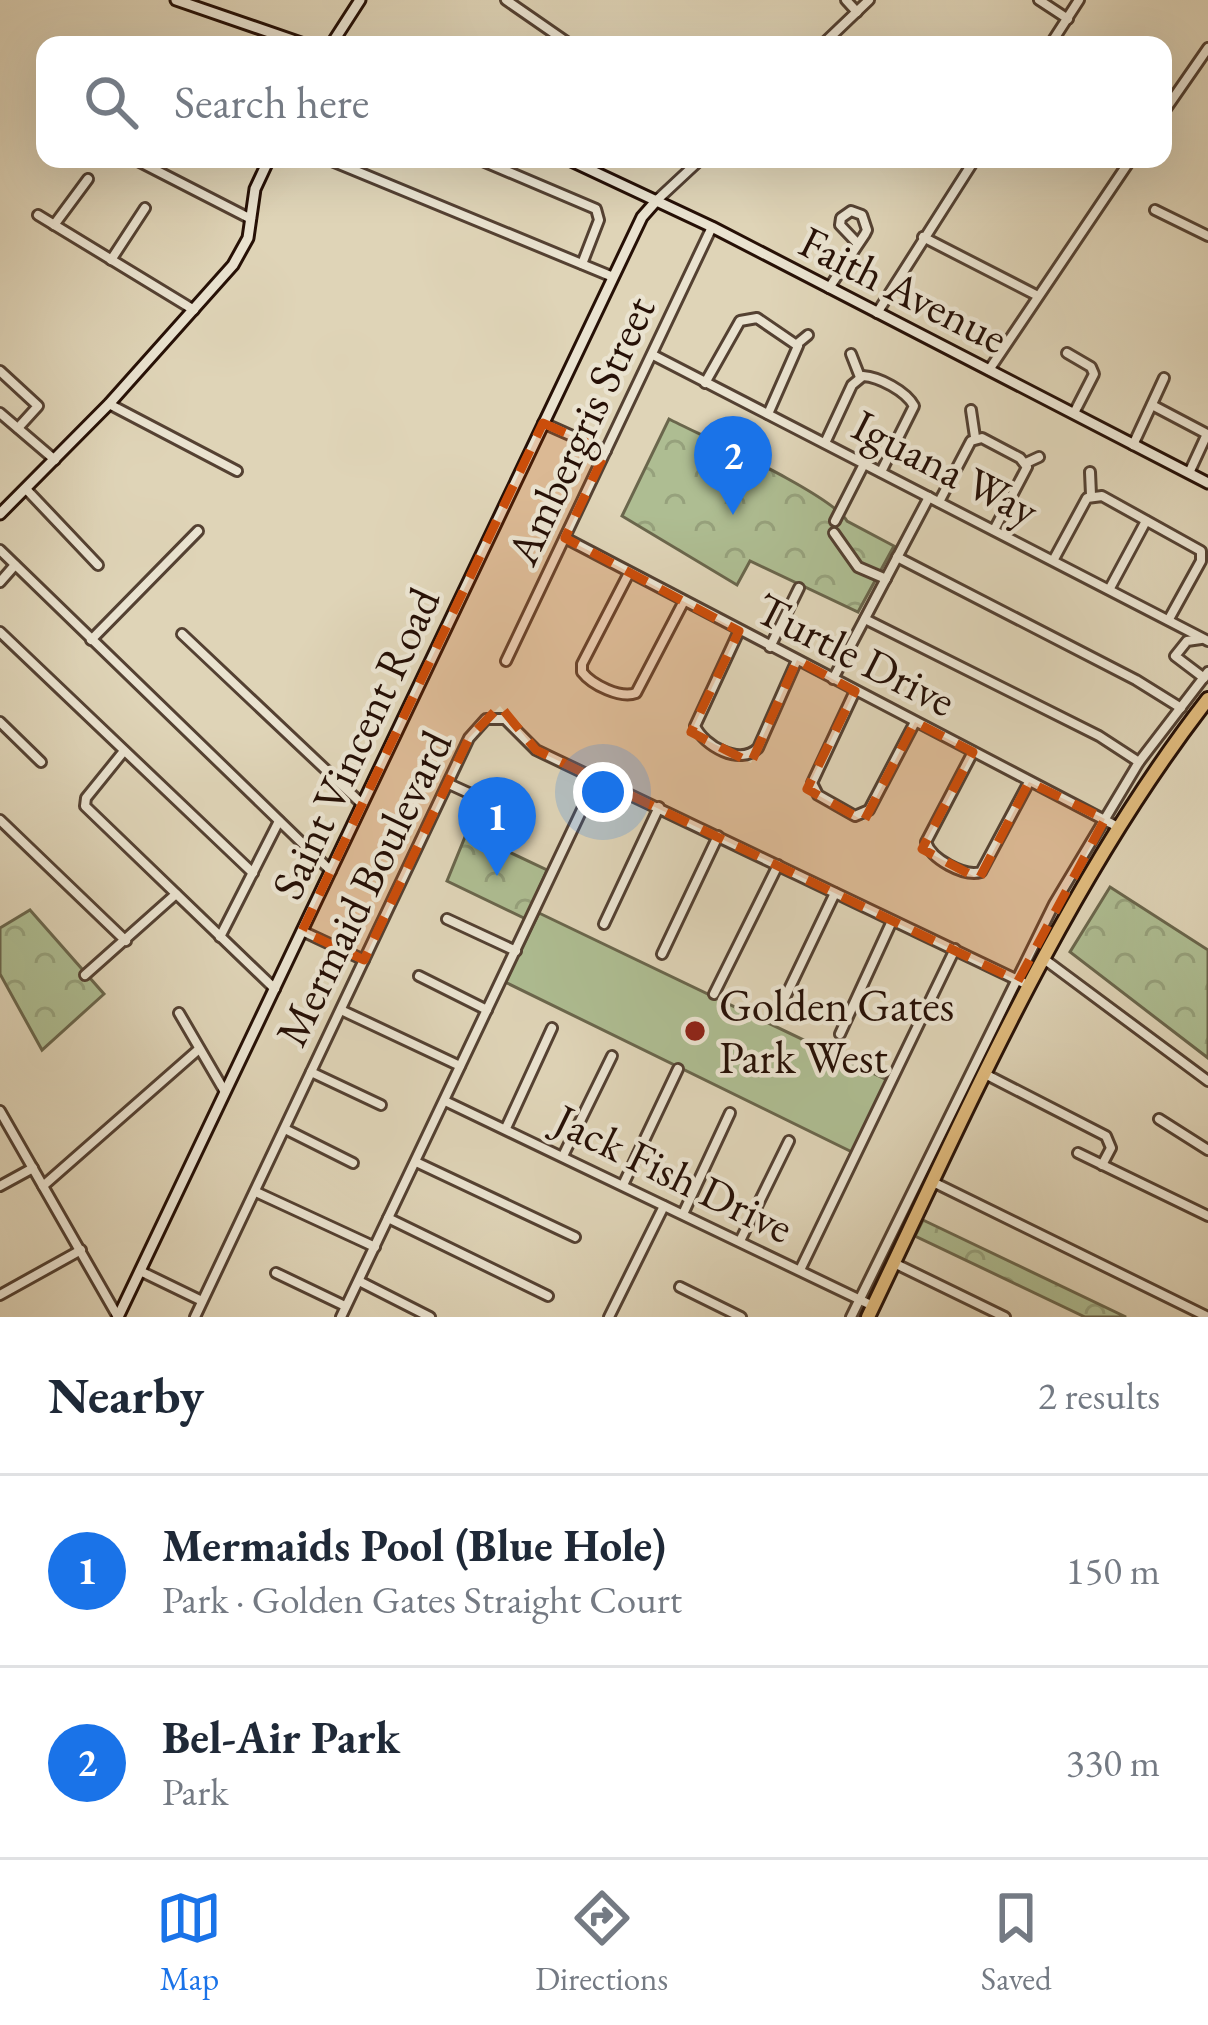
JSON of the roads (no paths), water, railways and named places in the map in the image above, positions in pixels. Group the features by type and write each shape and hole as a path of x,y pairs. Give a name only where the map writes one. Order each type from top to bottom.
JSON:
{"main road":[{"path":"870,1313 987,1075 1024,984 1044,959 1118,827 1208,699"}],"street":[{"path":"176,0 281,36"},
{"path":"337,36 360,0"},
{"path":"506,0 558,36"},
{"path":"846,0 857,12"},
{"path":"832,36 869,0"},
{"path":"1039,0 1068,19"},
{"path":"1056,36 1079,0"},
{"path":"1172,100 1208,49"},
{"path":"152,168 251,219"},
{"path":"0,514 109,404 242,253 255,189 265,168"},
{"path":"349,168 613,277"},
{"path":"499,168 596,209 599,220 581,264"},
{"name":"Faith Avenue","path":"587,168 712,227 1208,483"},
{"path":"657,200 691,168"},
{"path":"877,313 969,168"},
{"path":"989,370 1125,168"},
{"path":"54,225 88,179"},
{"name":"Saint Vincent Road","path":"118,1317 613,277 642,217 657,200"},
{"path":"111,260 145,208"},
{"path":"1155,209 1208,236"},
{"path":"38,215 194,310"},
{"name":"Ambergris Street","path":"506,661 712,227"},
{"path":"923,237 1038,296"},
{"path":"829,288 858,244"},
{"path":"706,383 744,318 745,305"},
{"path":"744,318 757,318 797,344"},
{"path":"768,414 797,344 808,334"},
{"path":"1066,353 1094,374 1074,413"},
{"path":"851,354 860,376"},
{"name":"Iguana Way","path":"653,355 1206,640"},
{"path":"0,371 38,404 18,428"},
{"path":"825,443 860,376 872,376 912,401"},
{"path":"1133,445 1164,378"},
{"path":"912,401 925,391"},
{"path":"881,472 913,412 912,401"},
{"path":"109,404 237,471"},
{"path":"1152,405 1206,432 1207,439 1189,473"},
{"path":"939,502 976,437 971,410"},
{"path":"0,412 55,460"},
{"path":"544,423 606,451"},
{"path":"976,437 1026,463"},
{"path":"1026,463 1040,457"},
{"path":"994,530 1026,473 1026,463"},
{"path":"835,520 864,464"},
{"path":"1054,559 1091,495 1090,472"},
{"path":"26,490 98,565"},
{"path":"1091,495 1102,496 1204,549 1169,619"},
{"path":"833,680 929,496"},
{"path":"1110,588 1146,521"},
{"path":"91,640 198,531"},
{"path":"834,533 866,574 886,579"},
{"name":"Turtle Drive","path":"566,538 1118,827"},
{"path":"0,550 331,871"},
{"path":"897,557 1181,708"},
{"path":"0,582 15,566"},
{"path":"629,574 582,664 590,681 626,696 638,692 684,601"},
{"path":"770,647 800,588"},
{"path":"865,619 1099,736 1139,762"},
{"path":"739,631 696,723 697,733 705,740 740,757 752,754 796,660"},
{"path":"0,632 253,873"},
{"path":"182,634 362,804"},
{"path":"851,1317 1024,984 1054,904 1139,762 1206,675 1175,656 1187,641 1206,640"},
{"path":"855,691 812,781 816,794 855,816 868,812 915,722"},
{"name":"Mermaid Boulevard","path":"195,1317 471,734 486,719 508,720 536,750 1024,984"},
{"path":"0,722 40,762"},
{"path":"124,752 85,804 275,989"},
{"path":"973,752 926,842 933,855 969,874 979,873 1029,782"},
{"path":"341,1317 597,778"},
{"path":"449,784 517,814"},
{"path":"604,924 659,807"},
{"path":"0,820 125,941"},
{"path":"220,937 279,821"},
{"path":"662,954 718,836"},
{"path":"715,994 778,866"},
{"path":"780,1008 836,893"},
{"path":"86,975 176,894"},
{"path":"447,919 516,952"},
{"path":"841,1034 892,921"},
{"path":"302,931 364,960"},
{"path":"800,1270 955,949"},
{"path":"1044,959 1208,1081"},
{"path":"418,976 488,1010"},
{"path":"340,1010 460,1066"},
{"path":"179,1013 225,1093"},
{"path":"506,1128 552,1028"},
{"path":"43,1186 199,1049"},
{"path":"563,1156 612,1056"},
{"path":"623,1185 678,1069"},
{"path":"311,1072 381,1106"},
{"path":"987,1075 1106,1136 1110,1151 1102,1165"},
{"name":"Jack Fish Drive","path":"445,1101 860,1298 870,1313"},
{"path":"0,1111 118,1317"},
{"path":"683,1214 730,1113"},
{"path":"1159,1120 1208,1150"},
{"path":"284,1129 353,1163"},
{"path":"740,1241 789,1142"},
{"path":"1078,1153 1208,1216"},
{"path":"416,1162 575,1237"},
{"path":"0,1186 32,1168"},
{"path":"933,1181 1208,1317"},
{"path":"256,1192 375,1247"},
{"path":"609,1317 664,1206"},
{"path":"388,1219 548,1296"},
{"path":"0,1295 81,1250"},
{"path":"894,1263 1005,1317"},
{"path":"140,1271 202,1301"},
{"path":"277,1273 346,1307"},
{"path":"359,1281 430,1317"},
{"path":"680,1288 741,1317"}],"place":[{"name":"Bel-Air Park","path":"733,515"},
{"name":"Mermaids Pool (Blue Hole)","path":"497,876"},
{"name":"Golden Gates Park West","path":"695,1031"}]}
